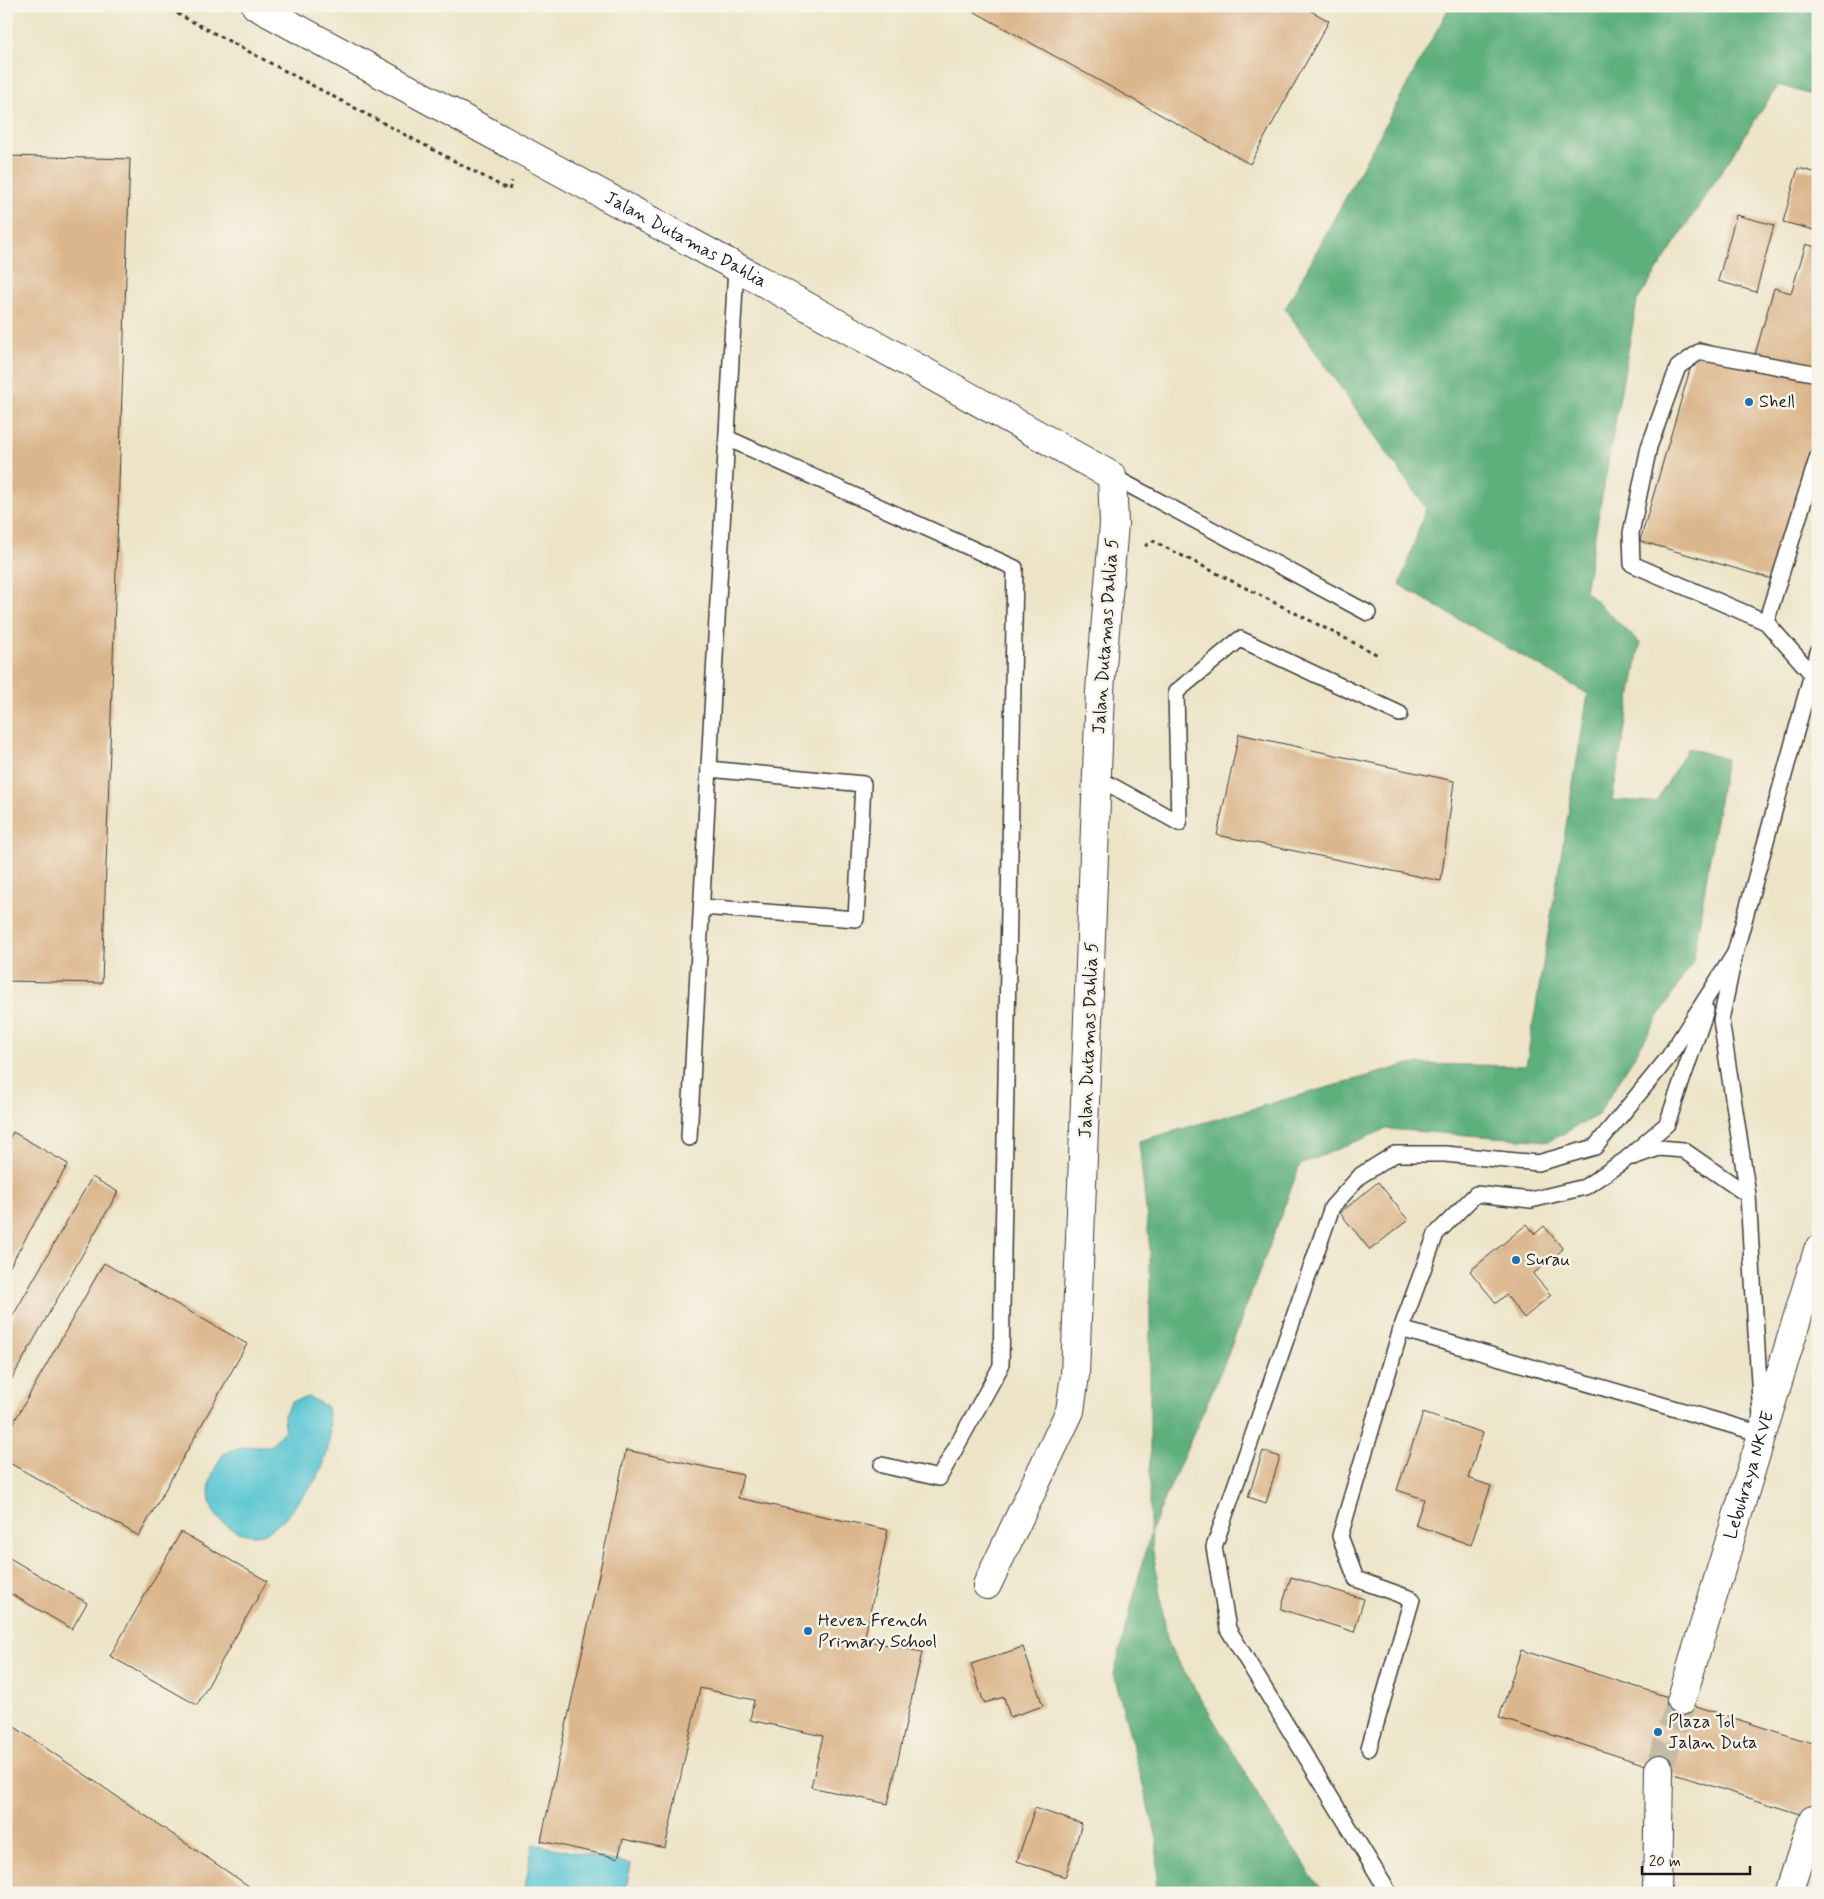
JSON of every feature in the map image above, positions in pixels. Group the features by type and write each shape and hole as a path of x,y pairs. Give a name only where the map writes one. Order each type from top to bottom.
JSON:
{"main road":[{"name":"Jalan Dutamas Dahlia","path":"256,6 736,267 1112,476"},
{"name":"Jalan Dutamas Dahlia 5","path":"987,1585 1070,1411 1074,1384 1081,1268 1100,690 1114,524 1112,476"},
{"name":"Lebuhraya NKVE","path":"1681,1701 1818,1250"},
{"path":"1657,1893 1658,1769"},
{"path":"1789,1893 1813,1819"}],"lane":[{"path":"689,1138 736,267"},
{"path":"1812,674 1766,622 1632,564 1631,533 1649,447 1678,367 1699,352 1818,374"},
{"path":"727,438 1015,568 1002,1366 939,1478 882,1464"},
{"path":"1766,622 1818,456"},
{"path":"1112,476 1368,613"},
{"path":"1098,778 1179,823 1176,692 1240,639 1400,714"},
{"path":"1401,1329 1762,1434 1748,1195 1721,1020 1735,953 1818,652"},
{"path":"702,907 856,919 863,794 863,784 709,769"},
{"path":"1389,1893 1228,1629 1214,1547 1332,1207 1361,1175 1395,1154 1445,1154 1538,1163 1596,1146 1668,1058 1735,953"},
{"path":"1369,1748 1412,1599 1356,1578 1340,1536 1401,1329 1436,1234 1476,1194 1530,1200 1586,1187 1625,1160 1667,1124 1713,988"},
{"path":"1625,1160 1658,1148 1684,1150 1748,1195"}],"path":[{"path":"163,6 509,190 524,152"},
{"path":"1142,549 1152,541 1380,656"}],"green space":[{"path":"1450,6 1818,6 1818,97 1778,85 1637,301 1585,591 1640,643 1612,800 1656,802 1688,748 1726,759 1693,961 1598,1115 1549,1141 1386,1129 1300,1165 1227,1357 1150,1533 1150,1250 1139,1141 1410,1064 1526,1066 1588,694 1400,585 1426,508 1285,309"},
{"path":"1150,1533 1168,1644 1277,1826 1325,1893 1156,1893 1158,1842 1114,1674"}],"water":[{"path":"308,1397 326,1406 329,1417 329,1440 320,1473 294,1508 284,1519 267,1532 260,1535 251,1535 234,1530 219,1519 211,1505 209,1489 219,1460 231,1450 247,1446 270,1446 285,1430 284,1415 292,1401"},
{"path":"533,1844 631,1864 625,1893 524,1892"}],"building":[{"path":"964,6 1302,6 1329,21 1250,164"},
{"path":"6,156 130,159 102,983 6,981"},
{"path":"1798,168 1818,173 1818,231 1783,222"},
{"path":"1736,215 1774,225 1756,292 1718,281"},
{"name":"Shell","path":"1806,244 1818,248 1818,447 1779,581 1640,541 1698,342 1754,358 1774,288 1791,293"},
{"path":"1239,734 1454,781 1441,881 1217,835"},
{"path":"13,1132 68,1164 6,1273 6,1144"},
{"path":"92,1177 118,1192 6,1389 6,1328"},
{"path":"1378,1182 1408,1220 1370,1250 1340,1213"},
{"name":"Surau","path":"1527,1224 1535,1234 1544,1226 1563,1249 1533,1274 1551,1295 1524,1318 1506,1295 1496,1303 1470,1271"},
{"path":"104,1263 247,1344 139,1536 6,1461 6,1436"},
{"path":"1423,1413 1483,1433 1468,1478 1491,1486 1471,1545 1415,1525 1424,1499 1397,1490"},
{"path":"626,1450 743,1475 738,1498 888,1530 864,1640 922,1652 888,1804 811,1787 823,1736 750,1720 754,1700 700,1688 665,1848 623,1839 618,1858 541,1841"},
{"path":"1263,1451 1280,1457 1266,1503 1248,1497"},
{"path":"181,1532 267,1581 197,1705 110,1656"},
{"path":"6,1556 87,1603 72,1629 6,1591"},
{"path":"1291,1577 1364,1599 1354,1632 1281,1609"},
{"path":"1023,1647 1043,1706 1010,1717 1004,1697 984,1703 971,1664"},
{"name":"Plaza Tol Jalan Duta","path":"1521,1650 1818,1745 1818,1820 1499,1718"},
{"path":"6,1721 259,1893 6,1893"},
{"path":"1035,1808 1082,1824 1065,1877 1017,1861"}],"tunnel":[{"path":"1659,1769 1681,1701"}],"place":[{"name":"Shell","path":"1749,402"},
{"name":"Surau","path":"1516,1260"},
{"name":"Hevea French Primary School","path":"808,1631"},
{"name":"Plaza Tol Jalan Duta","path":"1658,1732"}]}
